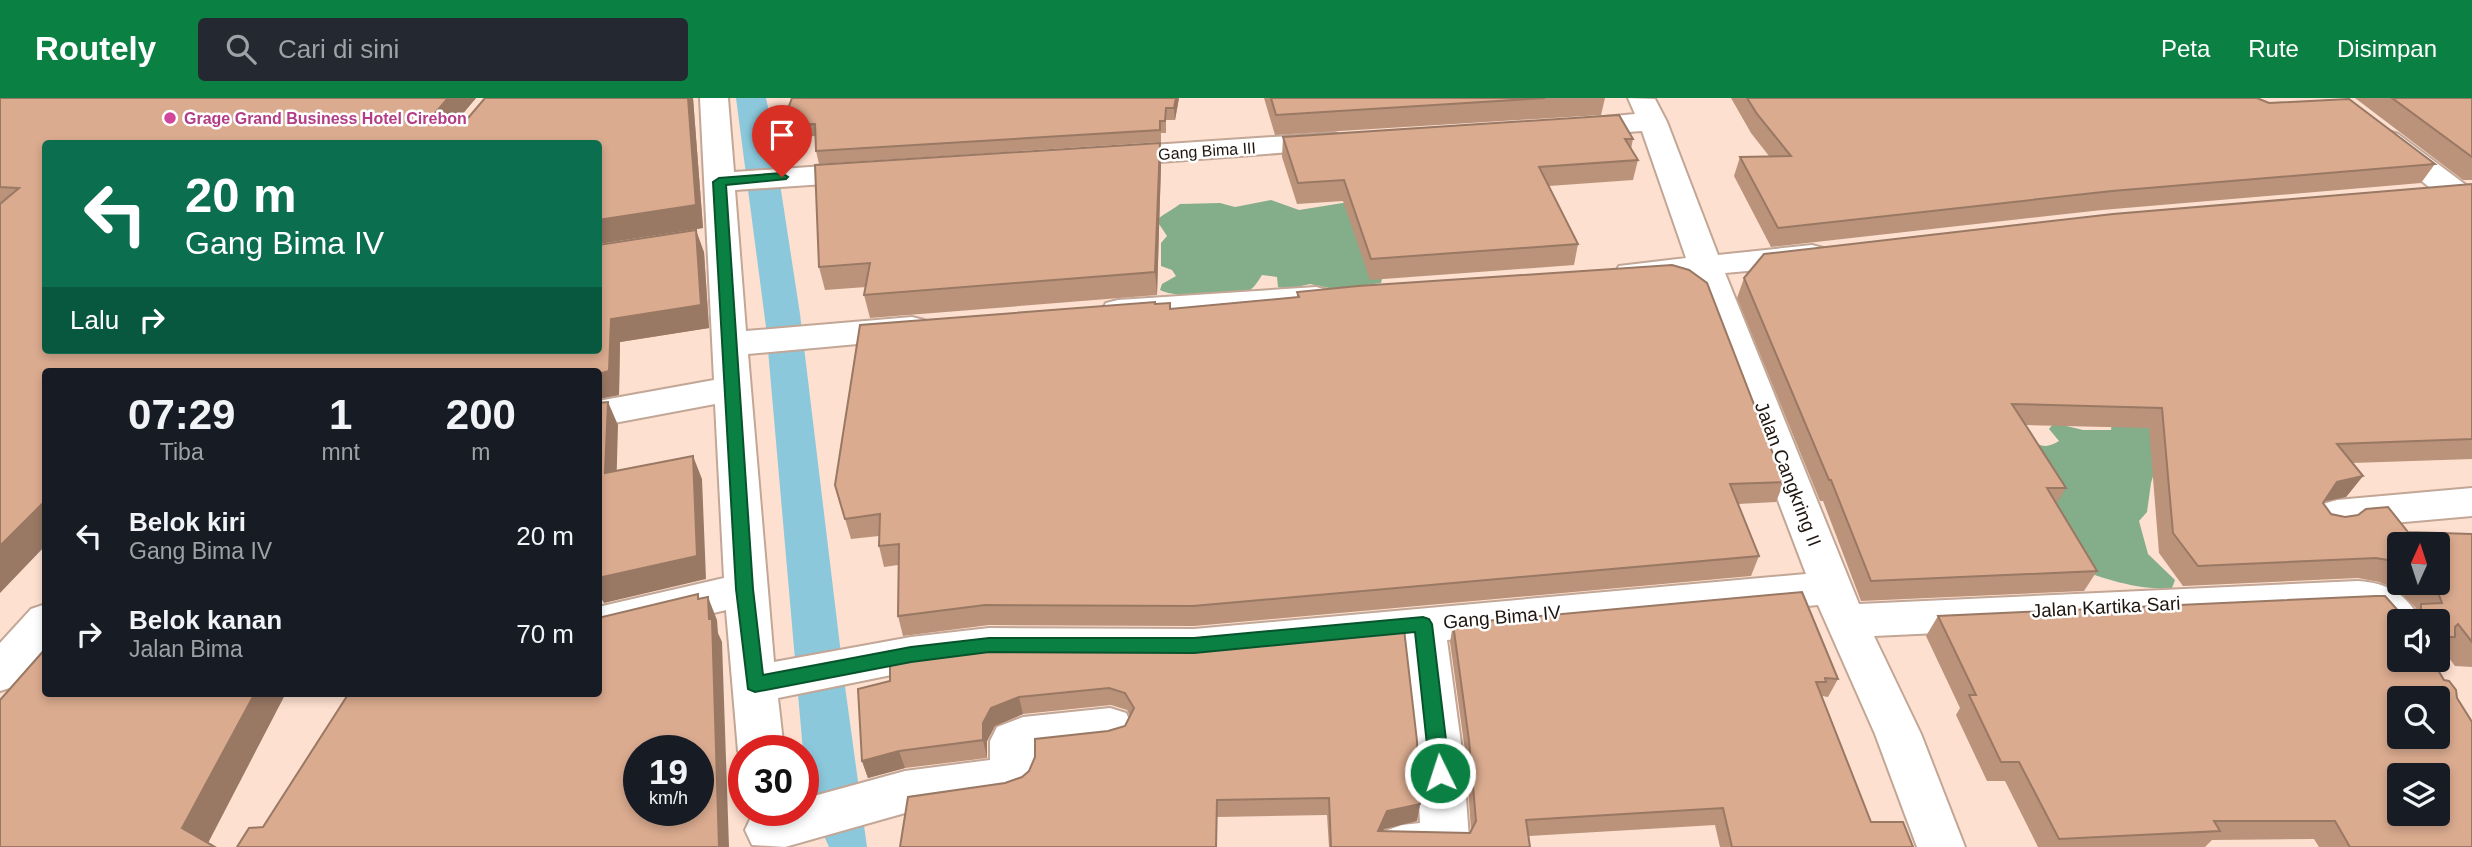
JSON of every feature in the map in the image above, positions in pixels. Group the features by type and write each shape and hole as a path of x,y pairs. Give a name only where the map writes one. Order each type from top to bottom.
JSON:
{"street":[{"path":"714,98 732,180 711,239 743,343 734,388 745,589 771,680 763,735"},
{"path":"1548,128 1647,110"},
{"name":"Jalan Cangkring II","path":"1647,110 1839,604 1898,734 1941,847"},
{"path":"2364,122 2464,191"},
{"name":"Gang Bima III","path":"1073,159 1358,141"},
{"path":"732,180 893,170"},
{"path":"2416,195 2464,191"},
{"path":"1596,276 1706,267 1843,251"},
{"path":"1089,313 1349,294"},
{"path":"743,343 937,325"},
{"path":"602,413 734,388"},
{"path":"2329,522 2337,514 2472,502"},
{"path":"602,623 745,589"},
{"name":"Jalan Kartika Sari","path":"1839,604 2356,593 2377,598 2392,609"},
{"name":"Gang Bima IV","path":"771,680 874,661 989,645 1194,646 1423,624 1839,604"},
{"path":"1402,847 1443,843 1445,838 1440,758 1423,624"},
{"path":"0,673 41,633"},
{"path":"819,816 905,792 1008,778 1013,773 1013,741 1023,736 1110,727"}],"green space":[{"path":"1271,200 1299,210 1349,202 1382,279 1381,283 1334,289 1310,284 1288,289 1278,287 1277,277 1262,275 1249,291 1236,296 1188,296 1160,290 1162,284 1176,276 1172,270 1161,266 1161,243 1167,236 1159,224 1159,218 1180,204 1220,203 1235,207"},
{"path":"2113,412 2165,435 2151,483 2147,512 2139,521 2148,554 2175,580 2172,588 2132,585 2067,565 2036,443 2048,446 2059,441 2049,429 2054,423 2083,430 2111,430"}],"water":[{"path":"736,98 766,98 769,112 800,314 867,847 829,847 819,825 819,735 802,735 766,327"}],"building":[{"path":"0,98 448,98 429,120 429,124 463,124 485,98 688,98 696,205 602,219 602,140 42,140 42,354 602,354 602,244 696,230 701,305 611,319 609,371 602,373 602,368 42,368 42,504 0,546 0,204 19,188 0,187"},
{"path":"792,98 1176,98 1174,108 1166,108 1165,121 1160,121 1160,130 816,151 815,124 782,125"},
{"path":"1271,98 1545,98 1276,115"},
{"path":"1747,98 2257,98 2269,103 2349,99 2435,164 2112,191 1778,228 1740,157 1791,156"},
{"path":"2392,98 2472,98 2472,157"},
{"path":"1619,115 1633,139 1625,139 1638,160 1539,167 1578,244 1371,259 1344,180 1298,183 1283,137"},
{"path":"1160,143 1155,272 864,295 870,263 819,267 815,165"},
{"path":"2472,184 2472,439 2337,444 2363,476 2337,482 2323,503 2331,514 2345,517 2358,515 2366,509 2388,507 2408,532 2387,532 2387,560 2376,558 2198,566 2173,533 2162,408 2012,404 2066,488 2047,488 2097,571 1871,581 1831,480 1744,278 1764,254 2113,214"},
{"path":"1672,265 1689,270 1707,283 1784,482 1730,484 1759,556 1193,606 985,605 898,616 899,544 879,546 880,514 845,519 835,485 860,325 1155,302 1170,303 1170,309 1299,297 1297,292 1358,286"},
{"path":"608,402 605,473 693,456 697,556 602,577 602,403"},
{"path":"2450,533 2472,534 2472,642 2458,624 2455,627 2455,637 2450,637 2450,609 2421,609 2421,604 2442,603 2439,595 2450,595"},
{"path":"1802,592 1838,679 1825,678 1826,682 1816,682 1871,822 1903,822 1913,847 1732,847 1723,808 1526,820 1530,847 1331,847 1329,798 1217,800 1216,847 900,847 908,797 1005,783 1022,777 1029,771 1035,757 1035,739 1108,731 1125,726 1134,708 1125,693 1109,688 1019,697 991,708 983,723 983,740 899,751 862,761 858,689 890,681 890,659 985,647 1193,648 1404,629 1417,741 1420,804 1387,811 1378,831 1470,833 1476,821 1469,740 1453,624"},
{"path":"698,594 698,599 708,597 709,619 712,619 719,847 237,847 249,828 263,827 346,697 602,697 602,617"},
{"path":"2385,596 2397,609 2387,609 2387,672 2439,672 2456,690 2457,698 2472,722 2472,847 2350,847 2335,821 2214,821 2220,831 2059,839 2019,762 2001,762 1969,695 1976,695 1938,616"},
{"path":"42,653 42,697 253,697 182,828 215,847 0,847 0,700"}],"place":[{"name":"Grage Grand Business Hotel Cirebon","path":"170,118"}],"route":[{"path":"782,177 719,182 745,589 755,684 911,654 989,645 1194,646 1423,624 1440,773"}]}
